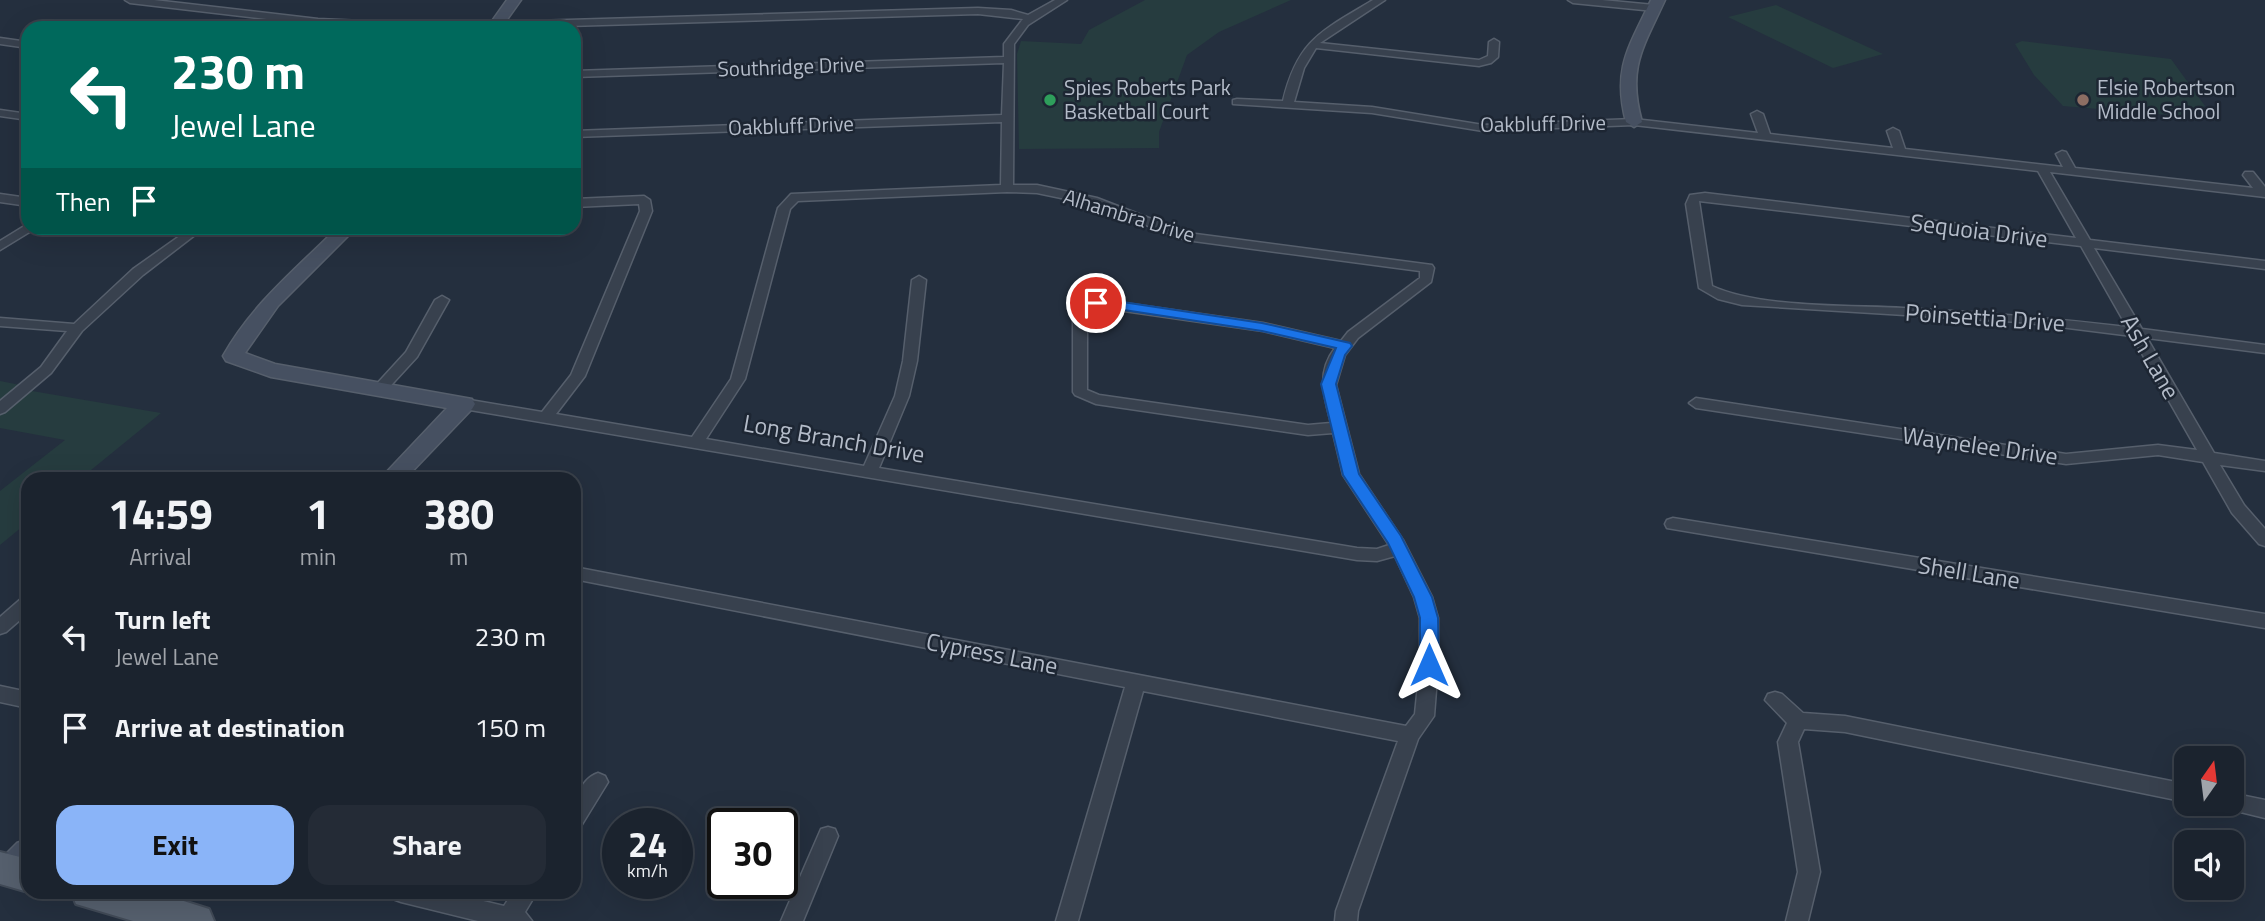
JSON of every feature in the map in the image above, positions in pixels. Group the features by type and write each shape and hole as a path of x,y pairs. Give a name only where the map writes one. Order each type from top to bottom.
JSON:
{"main road":[{"path":"115,899 196,921"}],"street":[{"path":"130,0 309,21"},
{"path":"499,21 514,0"},
{"path":"1007,188 1009,44 1029,18 1062,0"},
{"path":"1288,103 1297,73 1312,45 1380,0"},
{"path":"1573,0 1656,4 1628,64 1625,86 1634,122"},
{"path":"581,24 978,11 1011,13 1029,18"},
{"path":"0,41 21,44"},
{"path":"1312,45 1479,63 1493,57 1494,42"},
{"name":"Southridge Drive","path":"581,74 1008,60"},
{"name":"Oakbluff Drive","path":"1237,102 1288,103 1319,108 1406,114 1483,128 1634,122 2264,192"},
{"path":"0,113 21,116"},
{"path":"1757,114 1766,136"},
{"name":"Oakbluff Drive","path":"581,134 1008,118"},
{"path":"1893,131 1900,151"},
{"path":"2062,154 2071,171"},
{"name":"Ash Lane","path":"2042,168 2238,509 2265,540"},
{"name":"Oakbluff Drive","path":"2249,175 2264,192"},
{"name":"Alhambra Drive","path":"695,443 727,400 738,379 784,208 794,197 1037,189 1093,201 1186,236 1427,268 1426,279 1353,335 1345,346"},
{"path":"0,198 21,201"},
{"name":"Sequoia Drive","path":"1706,288 1692,204 1694,198 2265,265"},
{"path":"546,417 579,376 646,211 644,200 581,203"},
{"path":"0,246 21,233"},
{"path":"0,409 46,370 77,328 138,272 188,235"},
{"name":"Long Branch Drive","path":"339,235 278,291 242,338 233,356 261,366 379,391 1357,554 1377,555 1399,549"},
{"path":"869,472 902,396 911,361 919,280"},
{"name":"Poinsettia Drive","path":"1706,288 1723,296 1752,302 1826,308 1969,313 2265,349"},
{"path":"379,391 412,354 442,300"},
{"path":"1339,428 1308,430 1096,399 1080,392 1080,307 1096,303 1237,323 1313,337 1345,346 1338,354 1329,384 1351,475 1399,549 1423,597 1429,618 1429,665 1424,716 1410,735 1346,921"},
{"path":"0,322 77,328"},
{"name":"Waynelee Drive","path":"1696,403 2066,459 2158,450 2265,466"},
{"path":"398,472 464,404"},
{"name":"Shell Lane","path":"1673,524 2265,621"},
{"name":"Cypress Lane","path":"581,574 1410,735"},
{"path":"0,627 21,609"},
{"path":"1067,921 1136,682"},
{"path":"0,694 21,698"},
{"path":"1775,700 1798,721 1845,724 2174,791"},
{"path":"1797,921 1809,872 1788,741 1798,721"},
{"path":"581,808 598,782"},
{"path":"2244,804 2265,808"},
{"path":"792,921 828,836"},
{"path":"430,899 515,920 523,899"}],"green space":[{"path":"1145,0 1291,0 1219,32 1187,55 1159,132 1159,148 1019,149 1017,54 1021,41 1081,44 1089,30"},
{"path":"1776,5 1883,54 1833,68 1728,17"},
{"path":"2022,41 2171,59 2205,106 2181,116 2063,106 2034,75 2015,44"},
{"path":"0,381 35,388 32,391 161,413 89,472 24,472 65,440 0,428"},
{"path":"21,475 21,528 0,545 0,491"}],"place":[{"name":"Spies Roberts Park Basketball Court","path":"1050,100"},
{"name":"Elsie Robertson Middle School","path":"2083,100"}],"route":[{"path":"1096,303 1262,327 1345,346 1338,354 1329,384 1351,475 1395,540 1423,597 1429,618 1429,665"}]}
